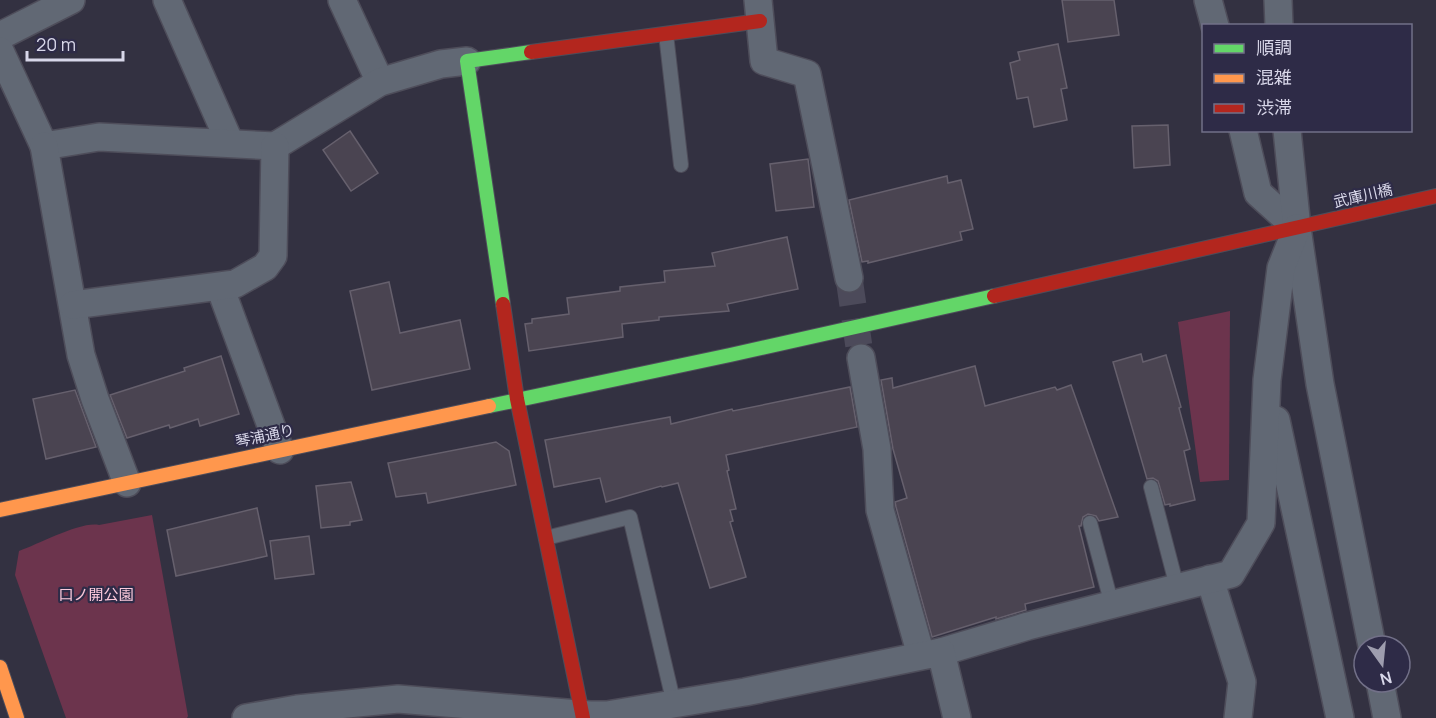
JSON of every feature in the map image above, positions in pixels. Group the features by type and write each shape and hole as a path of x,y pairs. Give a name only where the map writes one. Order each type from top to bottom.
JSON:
{"street":[{"path":"0,36 71,0"},
{"path":"167,0 230,143"},
{"path":"342,0 380,82"},
{"path":"1208,0 1214,24"},
{"path":"1278,0 1279,24"},
{"path":"44,146 99,137 275,146 380,82 441,64 666,34 759,10 764,62 807,74 849,278"},
{"path":"0,51 44,146 81,355 94,399 127,483"},
{"path":"467,61 517,399 583,716"},
{"path":"1243,132 1258,193 1298,228"},
{"path":"1287,132 1320,384 1370,634"},
{"path":"72,305 220,287 250,278 265,267 273,256 275,146"},
{"name":"武庫川橋","path":"537,395 729,355 1436,196"},
{"path":"246,718 354,701 398,699 442,710 583,716 607,715 674,704 712,708 745,692 931,653 1232,574 1261,523 1267,380 1281,268 1298,228"},
{"path":"220,287 280,450"},
{"path":"861,358 877,448 880,510 931,653 957,718"},
{"path":"1267,380 1340,718"},
{"name":"琴浦通り","path":"0,510 537,395"},
{"path":"1210,579 1242,682 1238,718"},
{"path":"0,668 17,718"},
{"path":"1382,694 1387,718"}],"lane":[{"path":"666,34 681,165"},
{"path":"1150,487 1177,587"},
{"path":"546,538 630,518 674,704"},
{"path":"1090,523 1112,605"}],"green space":[{"path":"1230,311 1229,480 1200,482 1178,322"},
{"name":"口ノ開公園","path":"152,515 188,716 187,718 66,718 15,575 19,551 82,526"}],"building":[{"path":"1062,0 1114,0 1119,35 1068,42"},
{"path":"1058,44 1067,88 1061,89 1067,120 1034,127 1028,97 1017,99 1010,63 1020,60 1018,52"},
{"path":"1168,125 1170,165 1134,168 1132,126"},
{"path":"350,131 378,173 351,191 323,150"},
{"path":"808,159 814,207 776,211 770,164"},
{"path":"947,176 948,183 961,180 973,229 960,232 962,240 868,263 868,261 862,262 849,200"},
{"path":"787,237 798,289 727,304 729,311 659,317 659,320 622,324 623,337 529,351 525,324 532,323 532,319 569,314 567,298 620,291 620,287 665,282 664,271 715,266 712,253"},
{"path":"389,282 400,333 460,320 470,369 372,390 350,291"},
{"path":"1141,354 1143,362 1166,355 1190,449 1184,451 1195,500 1170,506 1170,504 1165,505 1158,481 1153,478 1147,479 1113,362"},
{"path":"221,356 239,414 200,426 198,419 170,428 169,425 127,438 110,395 185,371 184,368"},
{"path":"975,366 985,406 1055,387 1057,390 1071,385 1118,517 1099,521 1096,516 1088,514 1083,517 1081,526 1079,526 1094,587 1025,604 1026,610 932,637 895,502 907,498 893,449 881,380 892,378 893,388"},
{"path":"850,387 857,427 726,455 729,470 727,471 736,509 730,510 733,521 730,522 746,577 710,588 678,483 606,502 600,478 554,487 545,440 670,417 671,424 732,409 733,411"},
{"path":"75,390 96,447 46,459 33,399"},
{"path":"496,442 509,451 516,485 428,503 426,493 396,497 388,463"},
{"path":"351,482 362,520 350,522 350,525 321,528 316,486"},
{"path":"257,508 267,556 176,576 167,530"},
{"path":"309,536 314,574 275,579 270,541"}],"tunnel":[{"path":"849,278 859,347"}],"traffic: fast":[{"path":"503,304 467,61 531,52"},
{"path":"489,406 994,296"}],"traffic: slow":[{"path":"0,510 489,406"},
{"path":"0,667 17,718"}],"traffic: jam":[{"path":"531,52 760,21"},
{"path":"994,296 1436,196"},
{"path":"503,304 517,399 583,718"}]}
